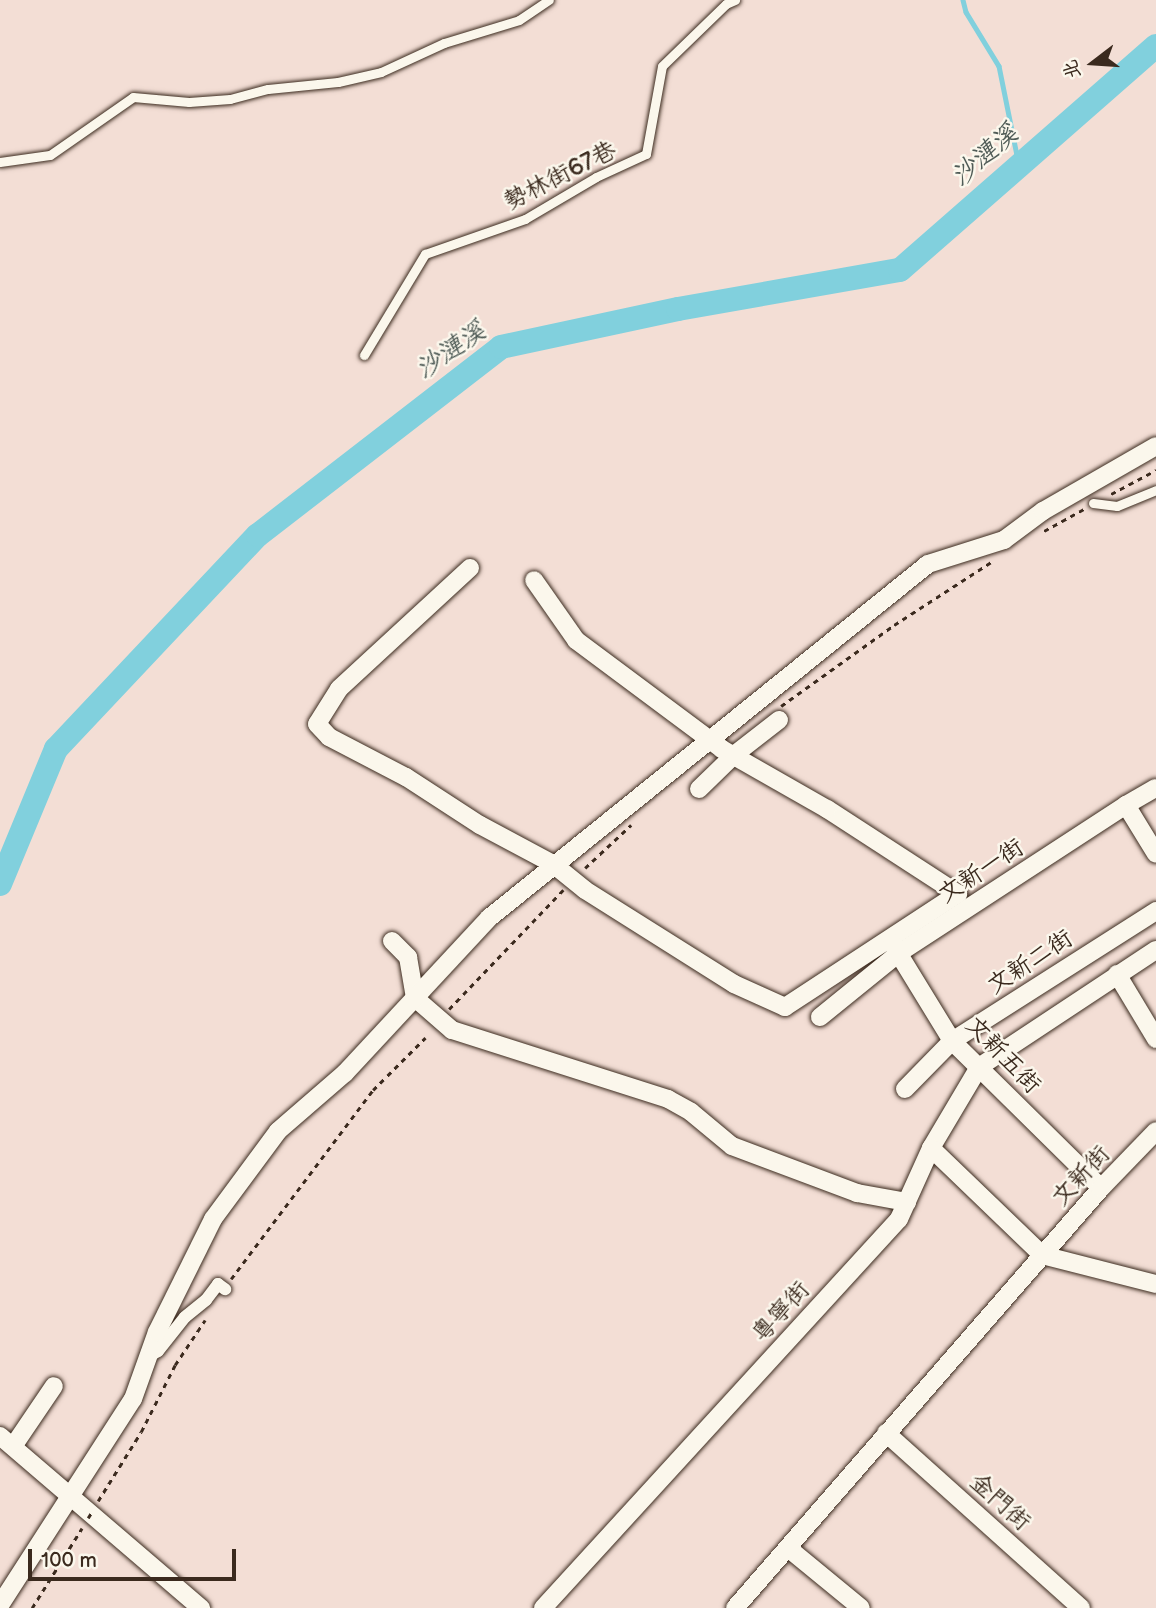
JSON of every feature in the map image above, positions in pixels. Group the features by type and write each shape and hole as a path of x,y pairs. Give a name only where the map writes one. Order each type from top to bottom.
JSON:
{"street":[{"path":"0,1605 133,1399 151,1355 157,1332 213,1219 278,1131 345,1073 489,918 928,564 1004,540 1043,511 1156,446"},
{"path":"470,568 339,689 317,724 329,737 406,777 480,825 492,828 553,864 585,890 734,985 785,1007 895,947 958,894 827,809 708,739 576,640 534,580"},
{"path":"699,789 779,714"},
{"path":"1150,791 1156,777"},
{"name":"文新一街","path":"820,1017 895,947 1150,791"},
{"path":"1126,805 1156,854"},
{"name":"文新二街","path":"905,1089 952,1041 1156,911"},
{"path":"391,941 408,957 415,998 452,1030 668,1099 691,1112 732,1146 857,1193 907,1202"},
{"name":"文新五街","path":"895,947 952,1041 1101,1188"},
{"path":"1156,950 979,1067 931,1148 1042,1255 1156,1284"},
{"path":"1117,974 1156,1039"},
{"name":"文新街","path":"1042,1255 1156,1131"},
{"name":"粵寧街","path":"543,1608 899,1219 931,1148"},
{"path":"735,1608 1042,1255"},
{"path":"151,1355 158,1351 185,1317 206,1300 218,1284 225,1289"},
{"path":"54,1386 7,1440 201,1608"},
{"name":"金門街","path":"886,1433 1081,1608"},
{"path":"788,1548 861,1608"}],"lane":[{"path":"0,162 50,155 133,97 189,102 216,100 268,89 338,82 381,72 444,43 519,20 549,0"},
{"name":"勢林街67巷","path":"364,355 425,254 525,219 596,177 646,154 662,66 726,4 735,0"},
{"path":"1093,503 1117,506 1156,490"}],"path":[{"path":"1036,536 1156,470"},
{"path":"779,714 894,625 1001,556"},
{"path":"580,873 634,822"},
{"path":"439,1019 565,888"},
{"path":"225,1289 373,1090 425,1038"},
{"path":"32,1608 141,1432 175,1365 211,1310"}],"waterway":[{"path":"963,0 966,12 999,66 1019,165"},
{"name":"沙漣溪","path":"0,884 56,749 258,535 501,347 678,309 900,270 1156,46"}]}
